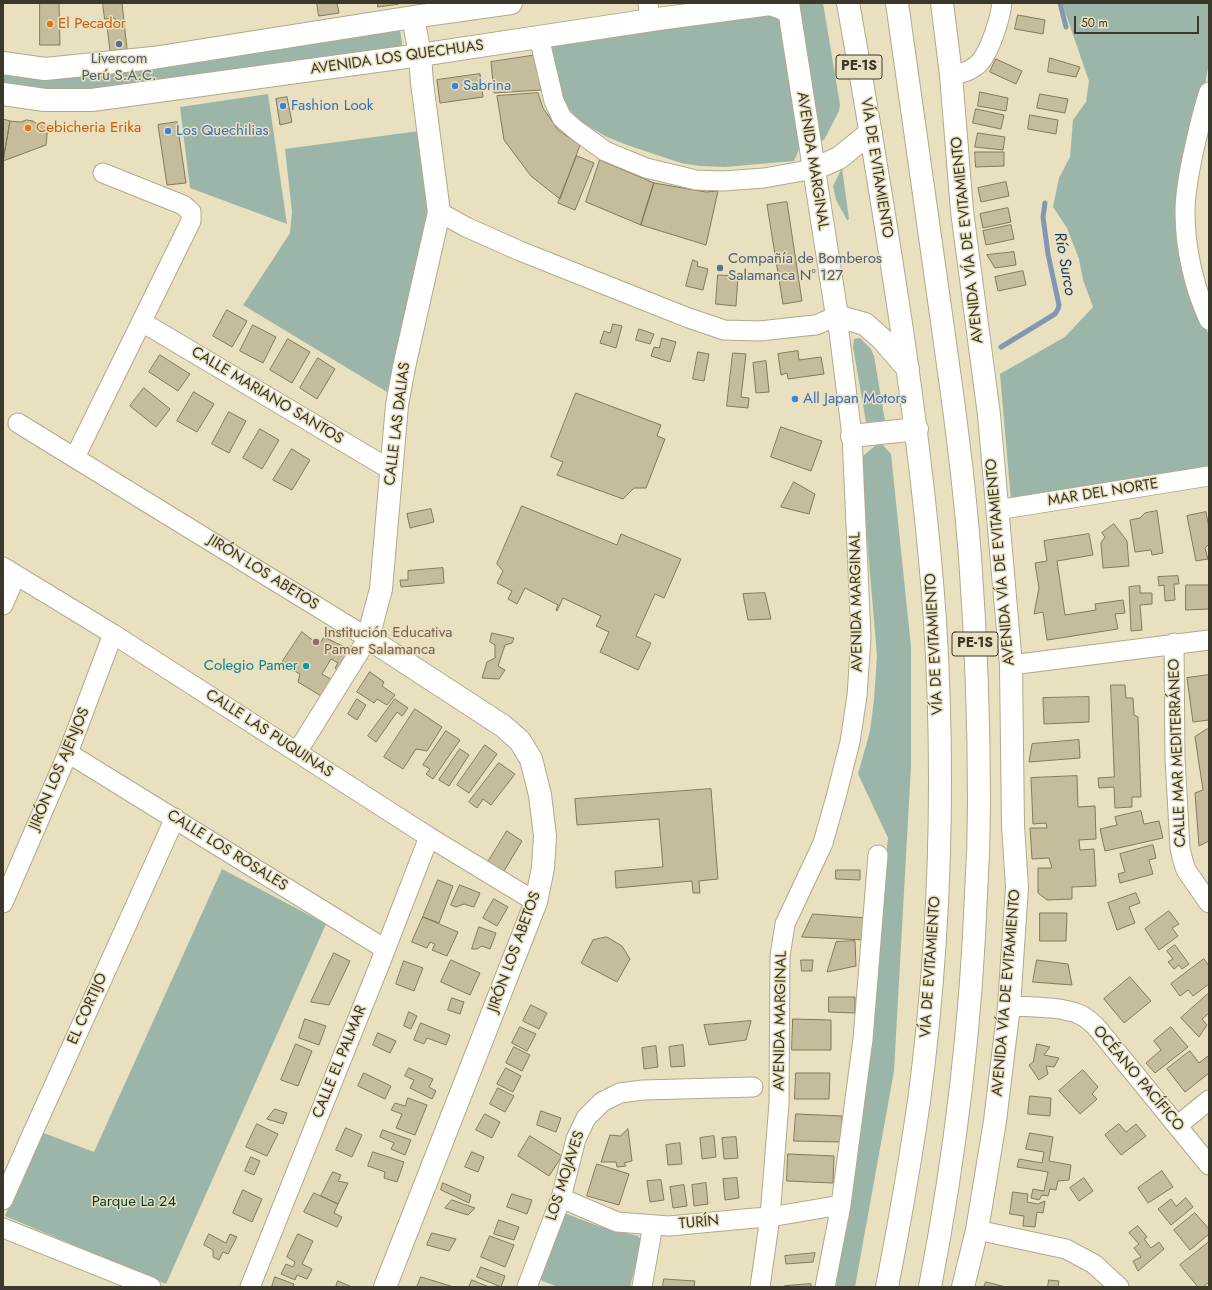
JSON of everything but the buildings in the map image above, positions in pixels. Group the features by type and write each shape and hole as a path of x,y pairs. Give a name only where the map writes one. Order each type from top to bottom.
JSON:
{"main road":[{"path":"3,63 45,69 153,58 511,3"},
{"name":"VÍA DE EVITAMIENTO","path":"848,3 871,132 917,429 931,560 940,762 938,868 932,978 919,1102 897,1238 887,1287"},
{"name":"PE-1S","path":"897,3 954,400 963,478 974,625 978,715 979,820 975,925 970,1001 957,1123 946,1199 930,1287"},
{"name":"AVENIDA VÍA DE EVITAMIENTO","path":"942,3 951,75 962,211 988,408 1011,666 1013,826 1016,887 1009,1006 995,1121 977,1230 963,1287"},
{"name":"AVENIDA LOS QUECHUAS","path":"3,94 45,100 92,100 420,55 539,37 649,11 770,4 789,8"},
{"name":"AVENIDA MARGINAL","path":"789,8 837,316"},
{"name":"CALLE LAS DALIAS","path":"368,638 381,589 397,405 404,367 439,212 422,83 420,55 413,17"},
{"path":"814,170 839,158 871,132"},
{"path":"837,316 865,324 882,340 908,369"},
{"path":"852,436 917,429"},
{"name":"JIRÓN LOS ABETOS","path":"368,638 503,726 520,741 531,759 540,795 545,836 543,868 536,902 385,1287"}],"street":[{"path":"951,75 966,72 981,62 993,38 1002,3"},
{"path":"539,37 554,101 562,118 605,151 646,168 696,180 723,181 764,178 814,170"},
{"path":"1209,92 1198,131 1188,178 1185,212 1186,233 1192,272 1203,308 1209,320"},
{"path":"75,457 191,221 191,212 183,205 103,173"},
{"path":"439,212 466,227 513,248 686,317 724,330 760,331 816,325 837,316"},
{"name":"AVENIDA MARGINAL","path":"760,1287 770,1217 779,1103 780,956 785,924 823,843 850,742 857,696 861,637 852,436 837,316"},
{"name":"CALLE MARIANO SANTOS","path":"142,322 391,470"},
{"name":"JIRÓN LOS ABETOS","path":"18,423 368,638"},
{"name":"MAR DEL NORTE","path":"997,510 1209,476"},
{"path":"3,605 10,571"},
{"name":"CALLE LAS PUQUINAS","path":"10,571 113,634 429,837 536,902"},
{"name":"JIRÓN LOS AJENJOS","path":"3,903 68,753 113,634"},
{"path":"297,752 368,638"},
{"path":"1011,666 1174,643 1209,640"},
{"name":"CALLE MAR MEDITERRÁNEO","path":"1174,643 1175,758 1180,848 1184,866 1206,892"},
{"name":"CALLE LOS ROSALES","path":"68,753 385,949"},
{"name":"EL CORTIJO","path":"3,1200 10,1166 175,818"},
{"name":"CALLE EL PALMAR","path":"250,1287 429,837"},
{"path":"825,1287 841,1205 863,1039 878,855"},
{"name":"OCÉANO PACÍFICO","path":"1009,1006 1062,1010 1072,1012 1086,1018 1098,1029 1209,1165"},
{"name":"LOS MOJAVES","path":"527,1287 561,1198 576,1139 586,1118 602,1102 620,1093 643,1090 753,1087"},
{"path":"1178,1126 1209,1100"},
{"name":"TURÍN","path":"561,1198 617,1222 669,1226 770,1217 841,1205"},
{"path":"642,1287 653,1225"},
{"path":"3,1228 151,1287"},
{"path":"977,1230 1066,1249 1094,1264 1119,1287"}],"green space":[{"path":"797,3 823,3 840,105 839,111 824,140 820,141"},
{"path":"1062,3 1209,3 1209,63 1199,116 1186,160 1199,310 1209,336 1209,473 1011,501 1000,374 1065,337 1093,307 1083,280 1079,259 1067,228 1053,207 1059,178 1070,157 1073,120 1086,102 1089,81"},
{"path":"765,13 777,17 780,21 800,147 794,161 725,167 700,166 681,163 607,137 581,122 564,104 551,50 553,45"},
{"path":"400,30 403,50 90,93 3,86 3,70"},
{"path":"268,94 287,224 190,188 180,107"},
{"path":"419,131 428,203 421,250 387,392 243,305 290,233 292,212 285,149"},
{"path":"842,168 849,219 847,220 836,200 833,186"},
{"path":"860,338 871,349 874,356 885,421 866,422 853,347 854,339"},
{"path":"876,445 883,445 891,454 911,647 911,766 894,1071 855,1287 836,1287 864,1078 888,838 858,774 870,731 877,656 861,467 863,456"},
{"name":"Parque La 24","path":"222,869 326,924 166,1284 5,1216 41,1132 94,1152"},
{"path":"564,1213 601,1227 638,1236 642,1241 630,1287 558,1287 535,1278"}],"waterway":[{"name":"Río Surco","path":"1060,3 1066,27"},
{"name":"Río Surco","path":"1001,347 1055,314 1058,309 1059,305 1048,254 1043,217 1045,203"}],"place":[{"name":"El Pecador","path":"50,24"},
{"name":"Livercom Perú S.A.C.","path":"119,44"},
{"name":"Sabrina","path":"455,86"},
{"name":"Fashion Look","path":"283,106"},
{"name":"Cebicheria Erika","path":"28,128"},
{"name":"Los Quechilias","path":"168,131"},
{"name":"Compañía de Bomberos Salamanca Nº 127","path":"720,268"},
{"name":"All Japan Motors","path":"795,399"},
{"name":"Institución Educativa Pamer Salamanca","path":"316,642"},
{"name":"Colegio Pamer","path":"306,666"}]}
